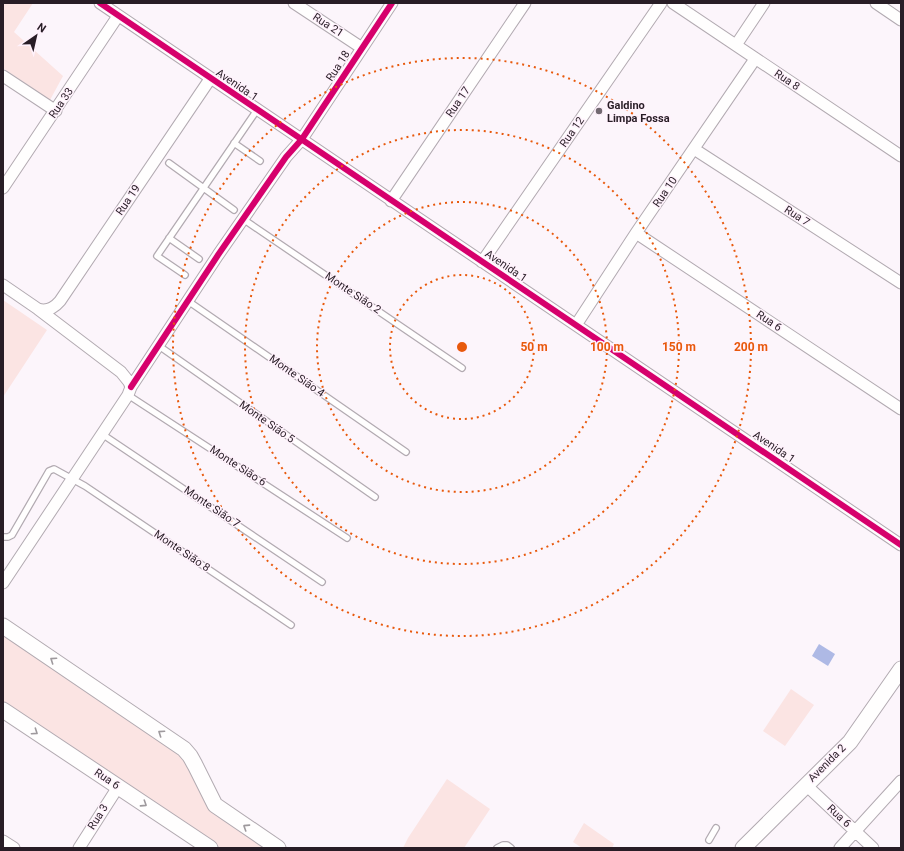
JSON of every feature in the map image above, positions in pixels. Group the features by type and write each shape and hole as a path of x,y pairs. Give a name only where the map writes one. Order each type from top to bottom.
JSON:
{"street":[{"name":"Avenida 1","path":"100,3 210,79 302,139 391,201 901,545"},
{"name":"Rua 21","path":"294,3 362,48"},
{"name":"Rua 18","path":"3,583 188,301 286,157 302,139 392,3"},
{"name":"Rua 17","path":"391,201 525,3"},
{"name":"Rua 12","path":"482,262 661,3"},
{"name":"Rua 8","path":"673,3 901,156"},
{"path":"736,45 764,3"},
{"path":"876,3 901,20"},
{"name":"Rua 33","path":"3,188 56,111 118,16"},
{"name":"Rua 10","path":"576,325 636,233 755,59"},
{"path":"3,76 56,111"},
{"name":"Rua 19","path":"38,309 49,309 60,301 210,79"},
{"name":"Rua 7","path":"694,150 901,283"},
{"name":"Rua 6","path":"636,233 901,409"},
{"path":"3,286 38,309 121,372 130,382 130,391"},
{"path":"3,626 184,749 193,761 215,805 278,848"},
{"name":"Avenida 2","path":"742,848 850,742 901,669"},
{"name":"Rua 6","path":"3,710 210,848"},
{"path":"840,848 901,781"},
{"name":"Rua 6","path":"806,785 873,848"},
{"name":"Rua 3","path":"79,848 118,787"},
{"path":"3,841 14,848"}],"lane":[{"path":"185,275 157,256 257,110"},
{"path":"234,143 260,161"},
{"path":"169,163 234,210"},
{"name":"Monte Sião 2","path":"243,219 462,368"},
{"path":"169,238 199,259"},
{"name":"Monte Sião 4","path":"188,301 406,452"},
{"name":"Monte Sião 5","path":"159,346 375,497"},
{"name":"Monte Sião 6","path":"130,391 347,538"},
{"name":"Monte Sião 7","path":"102,434 322,582"},
{"name":"Monte Sião 8","path":"3,537 12,535 50,470 54,469 91,490 292,625"},
{"path":"709,840 716,828"},
{"path":"497,848 503,844 511,848"}],"shaded area":[{"path":"3,3 33,3 14,32 63,76 50,100 3,68"},
{"path":"3,300 47,330 3,397"},
{"path":"3,632 184,754 216,809 274,848 207,848 3,712"},
{"path":"791,689 814,705 785,746 763,731"},
{"path":"447,779 490,809 464,848 403,848 408,838"},
{"path":"584,823 614,844 612,848 582,848 573,842"}],"water":[{"path":"819,644 835,654 828,666 812,656"}],"cycle path":[{"path":"100,3 901,545"},
{"path":"131,387 218,255 286,157 302,139 392,3"}],"place":[{"name":"Galdino Limpa Fossa","path":"599,111"}]}
